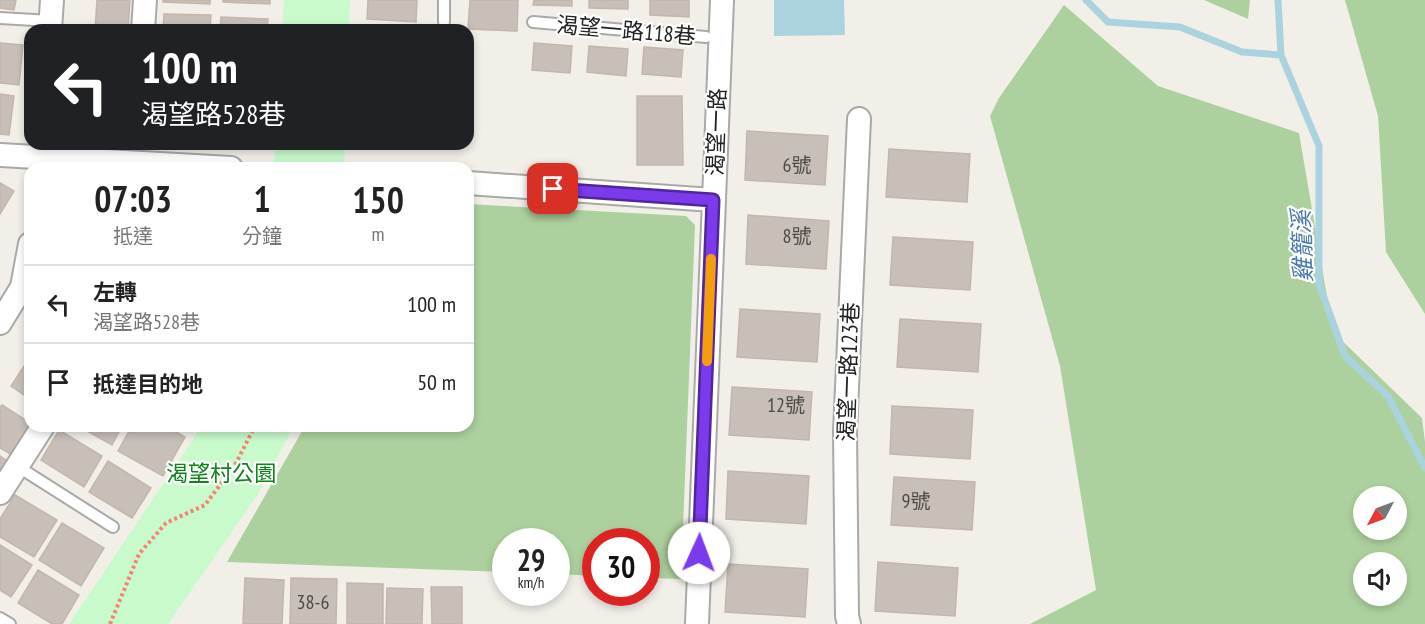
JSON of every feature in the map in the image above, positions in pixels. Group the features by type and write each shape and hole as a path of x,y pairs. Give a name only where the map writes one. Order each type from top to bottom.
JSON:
{"street":[{"path":"143,24 145,0"},
{"name":"渴望一路","path":"697,624 713,200 713,38 722,0"},
{"name":"渴望一路123巷","path":"849,624 847,616 845,432 859,119"},
{"path":"0,155 137,158 175,162"},
{"path":"474,183 713,200"},
{"path":"0,323 22,287 24,276"},
{"path":"0,493 39,432"}],"lane":[{"path":"444,0 444,22"},
{"path":"0,18 51,17"},
{"name":"渴望一路118巷","path":"532,22 713,38"},
{"path":"17,466 113,527"},
{"path":"0,618 10,624"}],"path":[{"path":"110,624 139,554 166,524 205,505 235,465 252,432"}],"green space":[{"path":"284,0 350,0 349,24 282,24"},
{"path":"1204,0 1250,0 1248,19"},
{"path":"1345,0 1425,0 1425,314 1386,252 1378,116"},
{"path":"1064,5 1158,86 1299,133 1333,332 1422,418 1425,442 1425,624 1030,624 1096,590 1060,366 990,116 999,98"},
{"path":"275,150 345,150 344,162 274,162"},
{"path":"474,204 686,216 695,225 681,579 660,578 660,528 582,528 582,575 570,575 570,528 492,528 492,572 227,562 302,432 474,432"},
{"name":"渴望村公園","path":"196,432 291,432 258,494 168,624 69,624"}],"water":[{"path":"774,0 844,0 845,35 774,36"}],"building":[{"path":"0,0 16,0 14,10 0,8"},
{"path":"97,0 130,0 128,24 95,24"},
{"path":"163,0 210,0 210,4 163,2"},
{"path":"223,0 270,0 270,4 223,2"},
{"path":"368,0 417,0 416,22 367,19"},
{"path":"470,0 518,0 517,31 474,29 474,24 468,24"},
{"path":"534,0 572,0 572,6 533,5"},
{"path":"589,0 628,0 628,9 589,8"},
{"path":"650,0 689,0 689,17 650,15"},
{"path":"164,14 211,15 210,24 163,24"},
{"path":"221,17 268,19 268,24 220,24"},
{"path":"0,43 23,45 19,85 0,83"},
{"path":"534,43 572,46 570,73 532,70"},
{"path":"589,46 628,49 626,76 587,72"},
{"path":"644,47 683,50 681,77 642,74"},
{"path":"0,94 14,96 9,135 0,134"},
{"path":"637,96 682,96 683,165 637,165"},
{"path":"747,131 828,136 825,185 745,180"},
{"path":"889,149 970,154 967,202 886,197"},
{"path":"0,183 14,191 0,214"},
{"path":"748,215 829,221 826,269 746,264"},
{"path":"893,237 973,242 970,290 890,285"},
{"path":"740,309 820,314 817,362 737,357"},
{"path":"900,319 981,324 978,372 897,367"},
{"path":"24,366 24,395 11,386"},
{"path":"732,387 812,392 809,440 729,435"},
{"path":"2,405 24,419 24,432 26,432 12,455 0,448 0,407"},
{"path":"892,406 973,410 970,459 890,454"},
{"path":"58,432 62,432 102,456 84,487 41,460"},
{"path":"89,432 119,432 112,445"},
{"path":"129,432 176,432 185,437 163,476 118,451"},
{"path":"0,456 9,462 0,476"},
{"path":"108,461 151,488 132,518 89,492"},
{"path":"728,471 809,476 806,524 726,519"},
{"path":"894,477 975,482 972,530 891,525"},
{"path":"15,495 57,520 34,557 0,537 0,519"},
{"path":"62,523 104,548 81,586 39,560"},
{"path":"0,545 32,565 11,597 0,590"},
{"path":"878,562 958,568 955,616 875,611"},
{"path":"728,564 808,569 805,617 725,612"},
{"path":"38,570 79,595 62,624 52,624 18,603"},
{"path":"245,578 284,580 282,624 243,624"},
{"path":"291,578 337,579 336,624 290,624"},
{"path":"347,583 383,584 383,624 347,624"},
{"path":"431,587 462,587 462,624 432,624"},
{"path":"387,588 423,589 422,624 386,624"}],"waterway":[{"path":"1086,0 1108,22 1180,27 1242,52 1281,55"},
{"name":"雞籠溪","path":"1278,0 1281,55 1319,146 1319,284 1345,356 1388,396 1425,468"}],"slow traffic":[{"path":"707,361 711,259"}],"route":[{"path":"553,189 713,200 699,553"}]}
